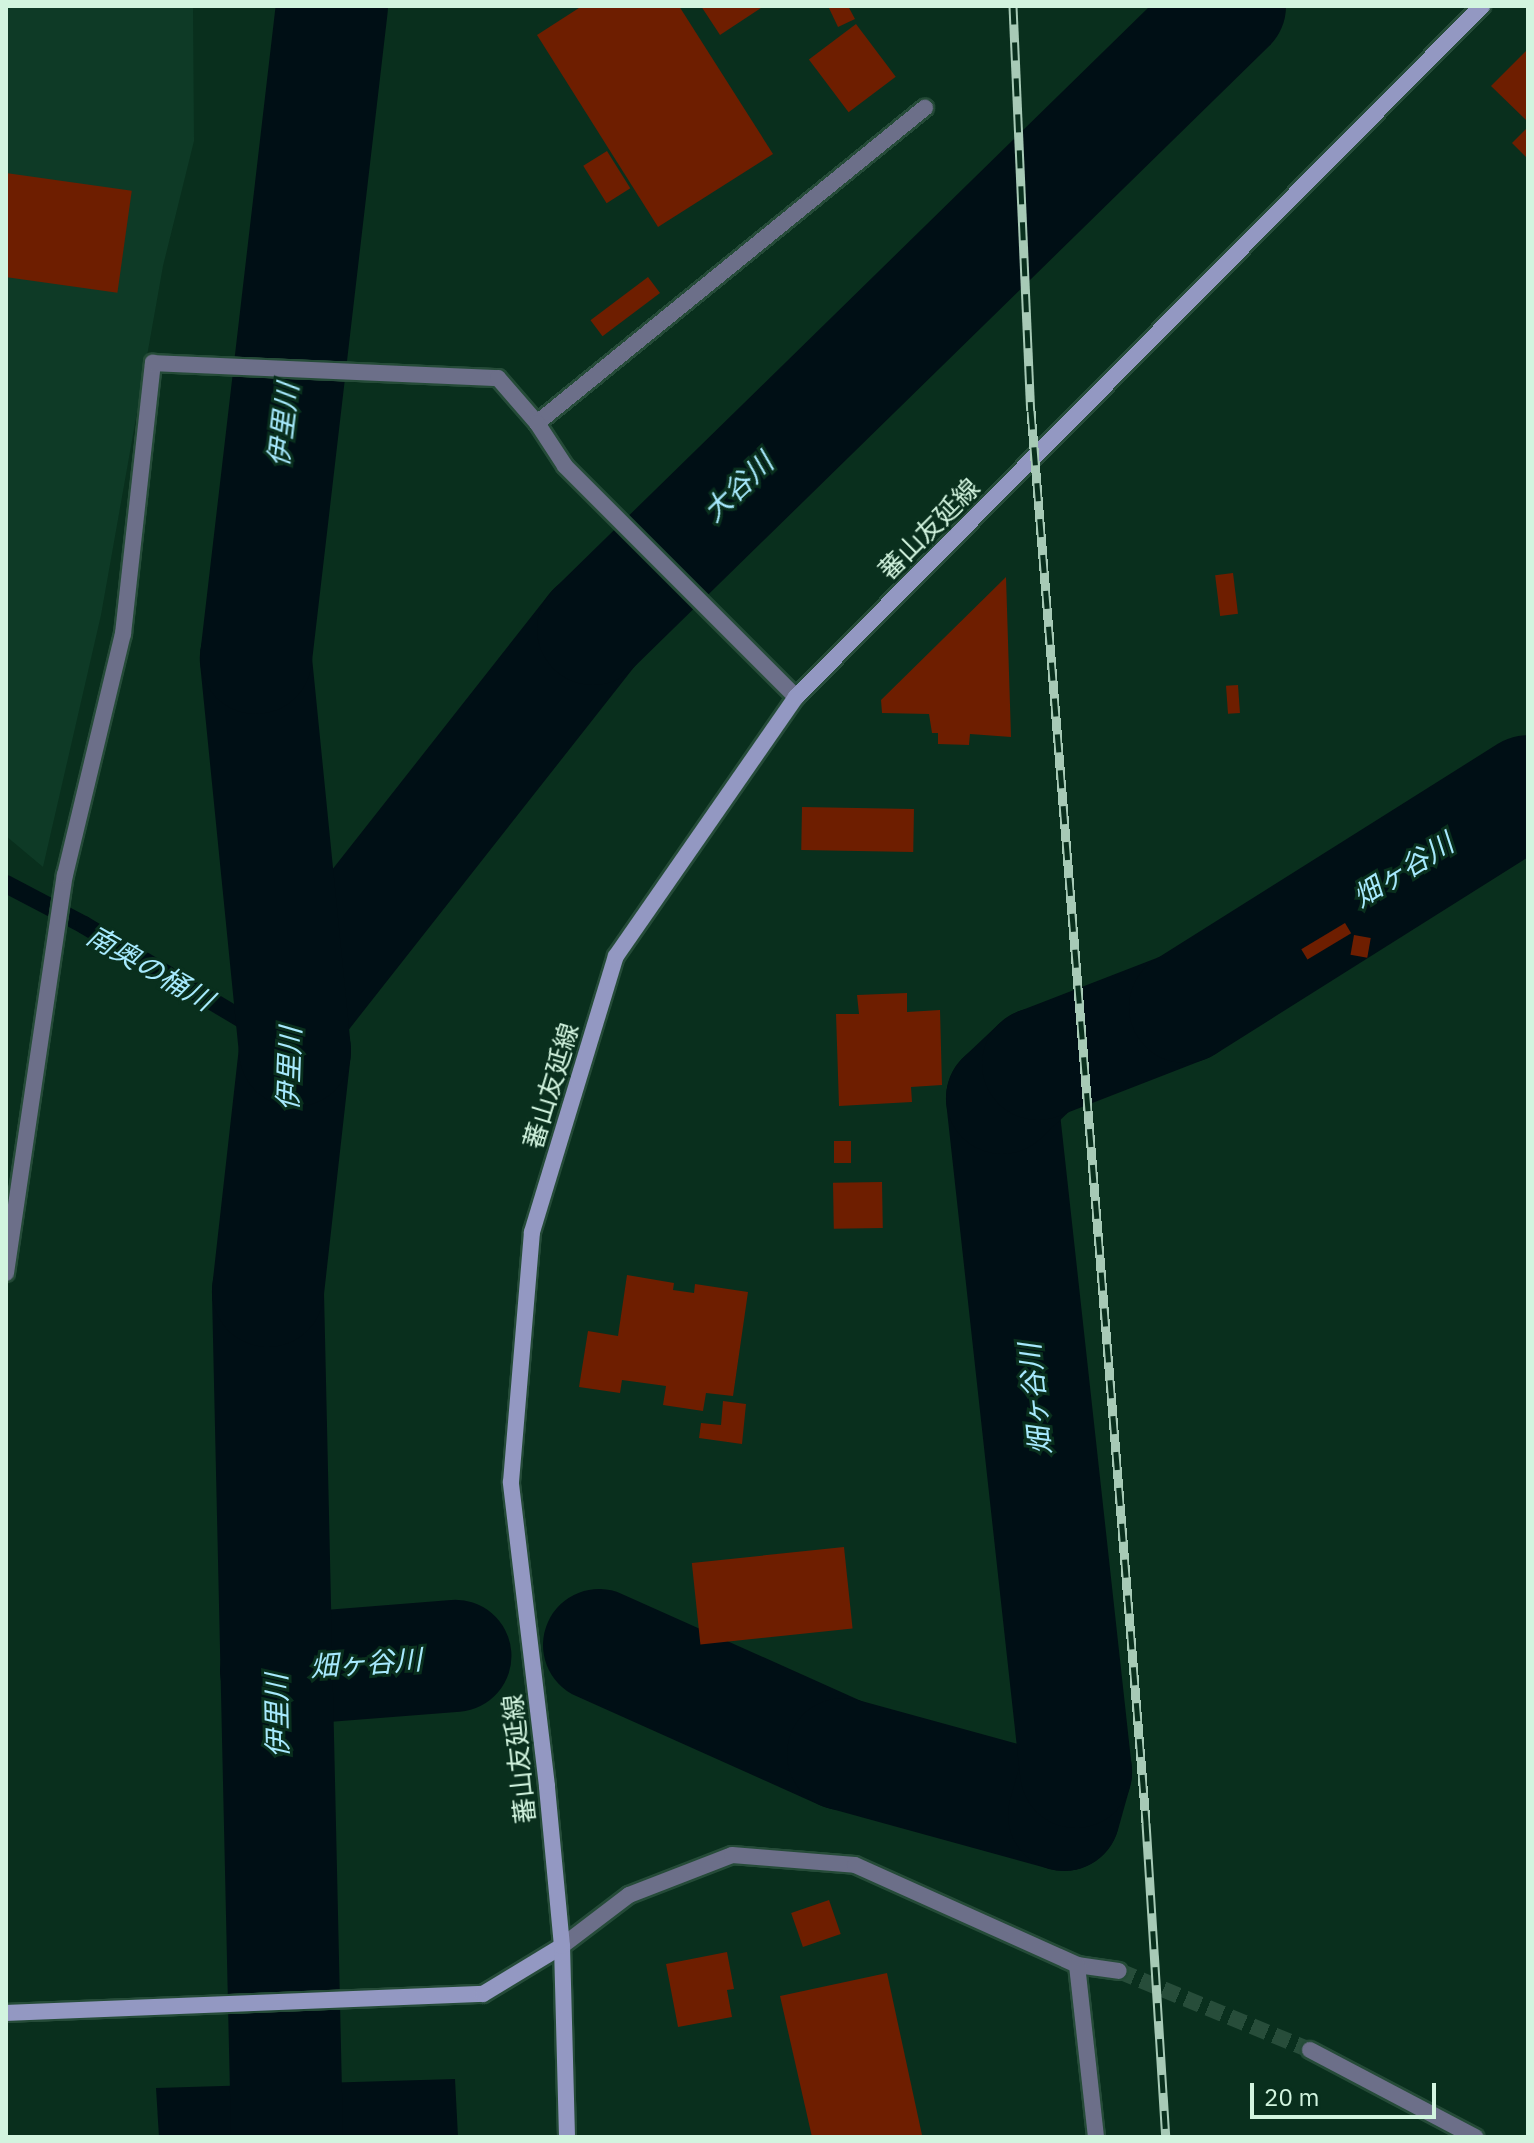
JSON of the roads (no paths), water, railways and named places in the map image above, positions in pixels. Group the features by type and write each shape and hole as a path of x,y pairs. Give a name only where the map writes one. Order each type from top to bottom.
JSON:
{"main road":[{"name":"蕃山友延線","path":"567,2137 562,1946 547,1786 511,1482 532,1232 616,956 796,697 1482,6"},
{"path":"6,2013 483,1994 562,1946"}],"street":[{"path":"537,423 925,108"},
{"path":"6,1273 65,875 123,634 153,363 498,378 537,423 565,466 796,697"},
{"path":"562,1946 629,1895 732,1855 855,1865 1077,1965 1119,1971"},
{"path":"1077,1965 1096,2137"},
{"path":"1310,2050 1475,2137"}],"waterway":[{"name":"伊里川","path":"287,2137 268,1291 295,1051 256,658 332,6"},
{"name":"大谷川","path":"293,1010 593,629 1230,6"},
{"name":"畑ヶ谷川","path":"599,1645 843,1754 1064,1815 1076,1772 1002,1098 1038,1064 1185,1007 1528,791"},
{"name":"南奥の桶川","path":"6,884 84,925 295,1051"},
{"name":"畑ヶ谷川","path":"276,1670 455,1656"}],"tunnel":[{"path":"1119,1971 1310,2050"}],"railway":[{"path":"1013,6 1031,411 1146,1823 1166,2137"}]}
